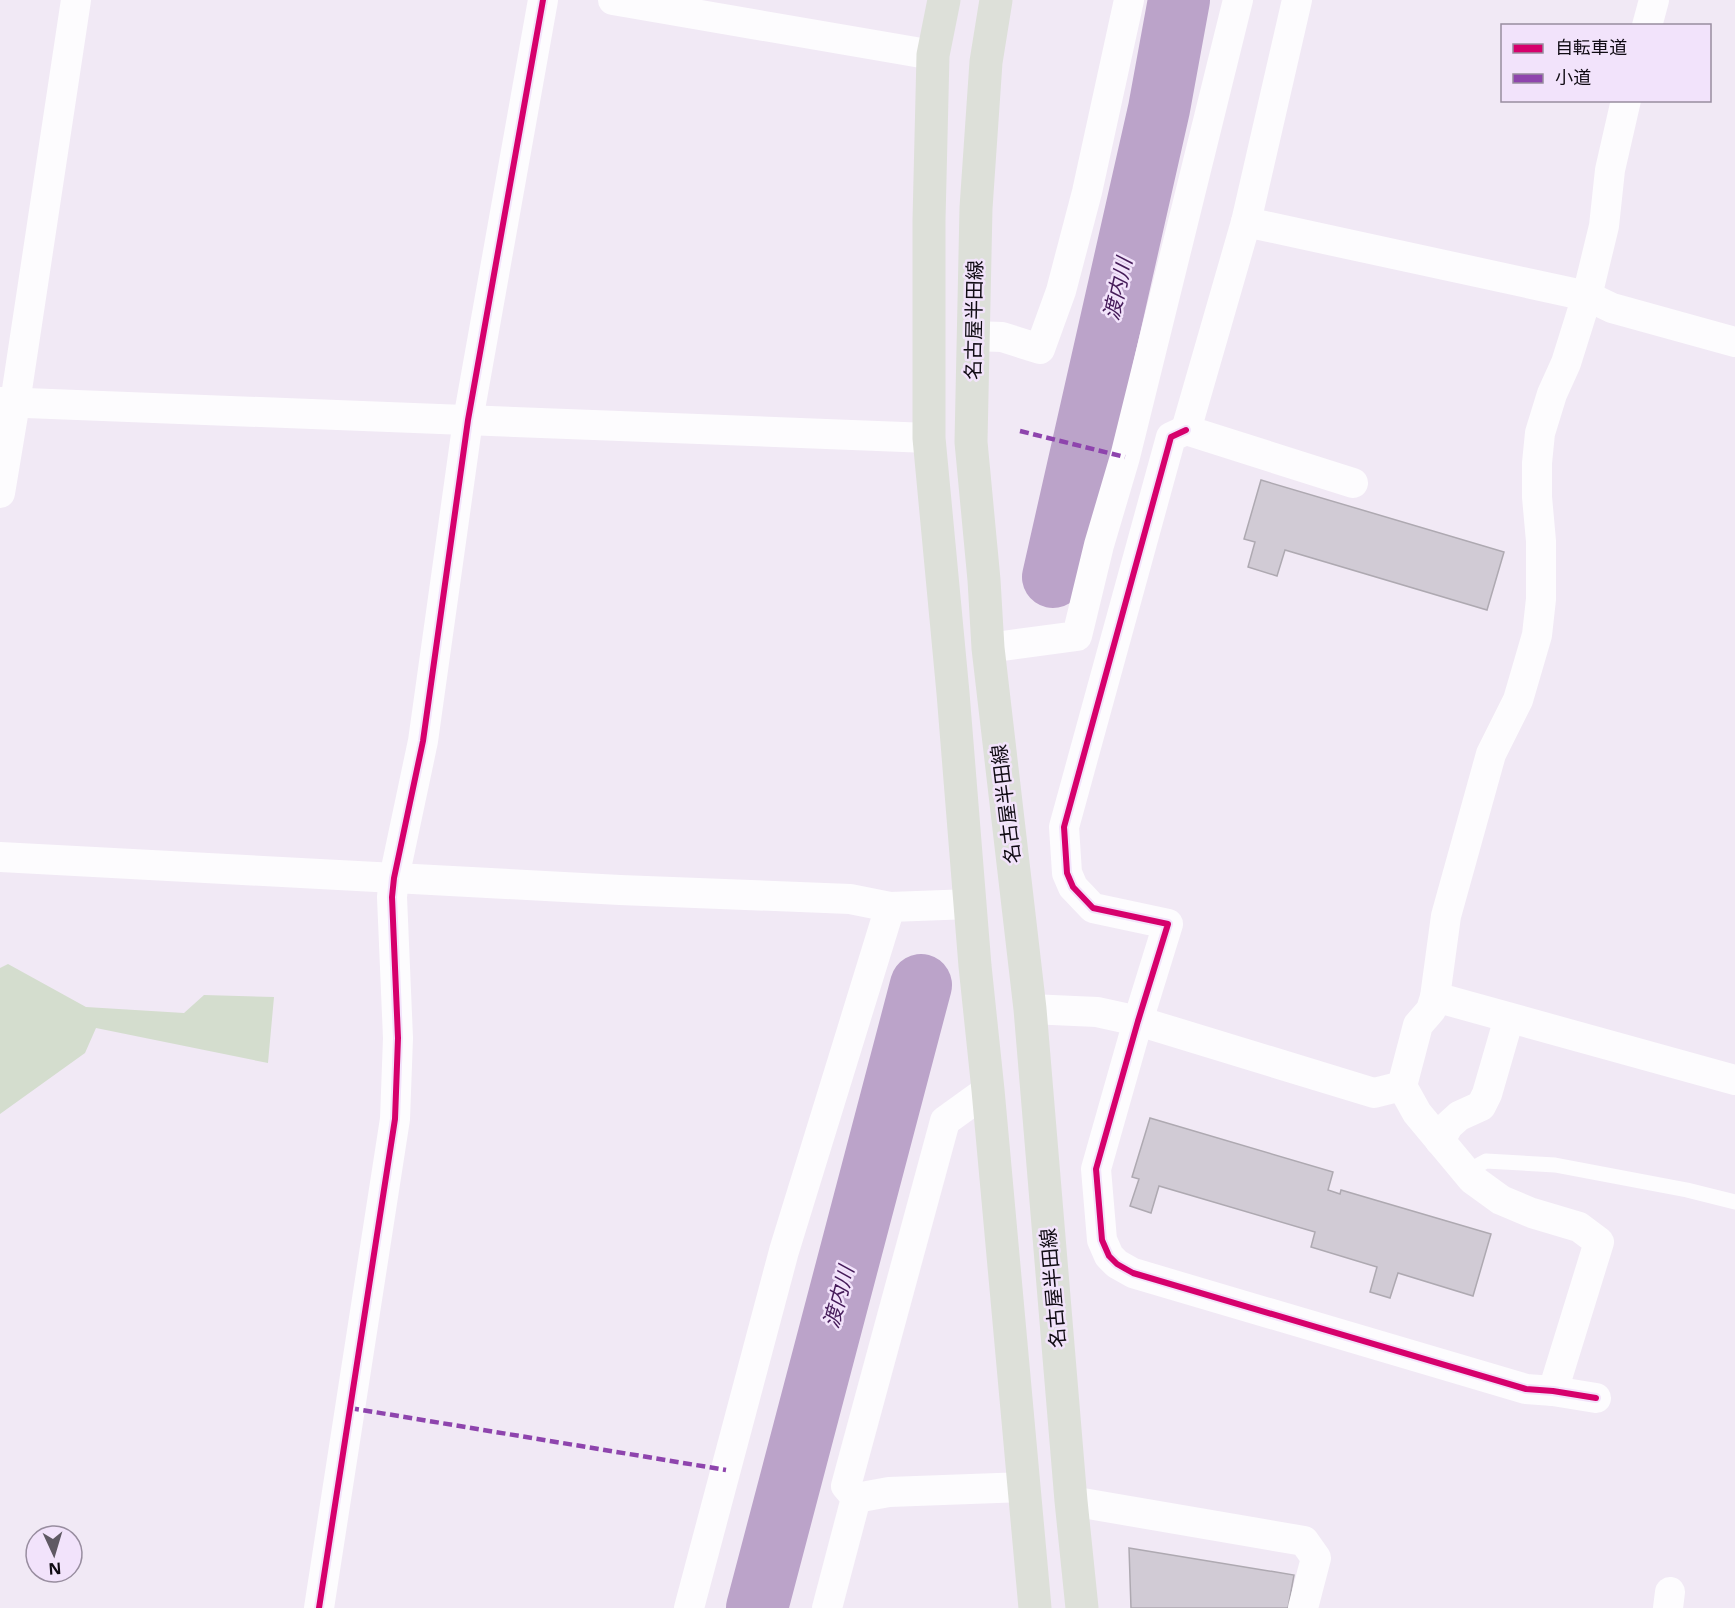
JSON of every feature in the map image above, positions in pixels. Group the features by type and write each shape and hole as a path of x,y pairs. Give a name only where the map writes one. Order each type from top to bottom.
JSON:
{"main road":[{"name":"名古屋半田線","path":"944,0 933,55 929,220 928,438 954,693 975,966 1035,1608"},
{"name":"名古屋半田線","path":"996,0 986,62 976,208 971,442 988,648 1030,1009 1082,1608"}],"street":[{"path":"0,493 8,403 76,0"},
{"path":"319,1608 395,1119 398,1038 392,897 394,878 423,741 468,420 543,0"},
{"path":"613,0 933,55"},
{"path":"974,336 1002,337 1040,350 1061,291 1087,192 1129,0"},
{"path":"988,648 1077,636 1099,546 1125,457 1238,0"},
{"path":"1186,430 1246,222 1297,0"},
{"path":"1648,24 1654,0"},
{"path":"1553,1391 1599,1242 1580,1227 1532,1213 1501,1200 1472,1179 1417,1113 1402,1086 1418,1025 1431,1010 1435,997 1446,916 1491,754 1518,700 1537,634 1541,599 1541,540 1537,497 1540,433 1552,394 1566,363 1587,296 1604,226 1610,170 1626,102"},
{"path":"1246,222 1587,296 1612,308 1735,342"},
{"path":"8,403 928,438"},
{"path":"1353,483 1186,430 1171,437 1064,827 1067,873 1074,887 1094,908 1168,924 1096,1169 1102,1240 1109,1256 1117,1264 1133,1273 1526,1389 1596,1398"},
{"path":"0,857 620,890 850,899 890,907 971,904"},
{"path":"689,1608 784,1251 890,907"},
{"path":"1435,997 1735,1080"},
{"path":"1030,1009 1097,1012 1138,1021 1374,1093 1402,1086"},
{"path":"1440,1141 1448,1126 1459,1116 1481,1106 1487,1094 1509,1018"},
{"path":"856,1498 846,1486 945,1121 988,1090"},
{"path":"856,1498 889,1491 1024,1487"},
{"path":"827,1608 856,1498"},
{"path":"1071,1501 1304,1541 1316,1558 1303,1608"}],"lane":[{"path":"1466,1172 1486,1161 1555,1165 1687,1190 1735,1202"}],"green space":[{"path":"8,964 86,1007 184,1013 204,995 274,997 268,1063 96,1028 85,1053 0,1114 0,968"}],"building":[{"path":"1261,480 1504,552 1487,610 1285,550 1277,576 1248,567 1255,542 1244,539"},
{"path":"1150,1118 1333,1172 1328,1190 1340,1194 1341,1190 1491,1234 1473,1296 1398,1273 1390,1298 1370,1292 1377,1267 1311,1247 1315,1232 1159,1186 1151,1213 1130,1206 1139,1179 1132,1177"},
{"path":"1129,1548 1294,1575 1288,1608 1131,1608"}],"waterway":[{"name":"渡内川","path":"1053,577 1159,109 1179,0"},
{"name":"渡内川","path":"757,1608 921,985"}],"marked path":[{"path":"1020,431 1125,457"},
{"path":"350,1408 726,1470"}],"cycle path":[{"path":"319,1608 395,1119 398,1038 392,897 394,878 423,741 468,420 543,0"},
{"path":"1186,430 1171,437 1064,827 1067,873 1073,887 1093,908 1168,924 1096,1169 1102,1240 1109,1256 1117,1264 1133,1273 1526,1389 1596,1398"}]}
